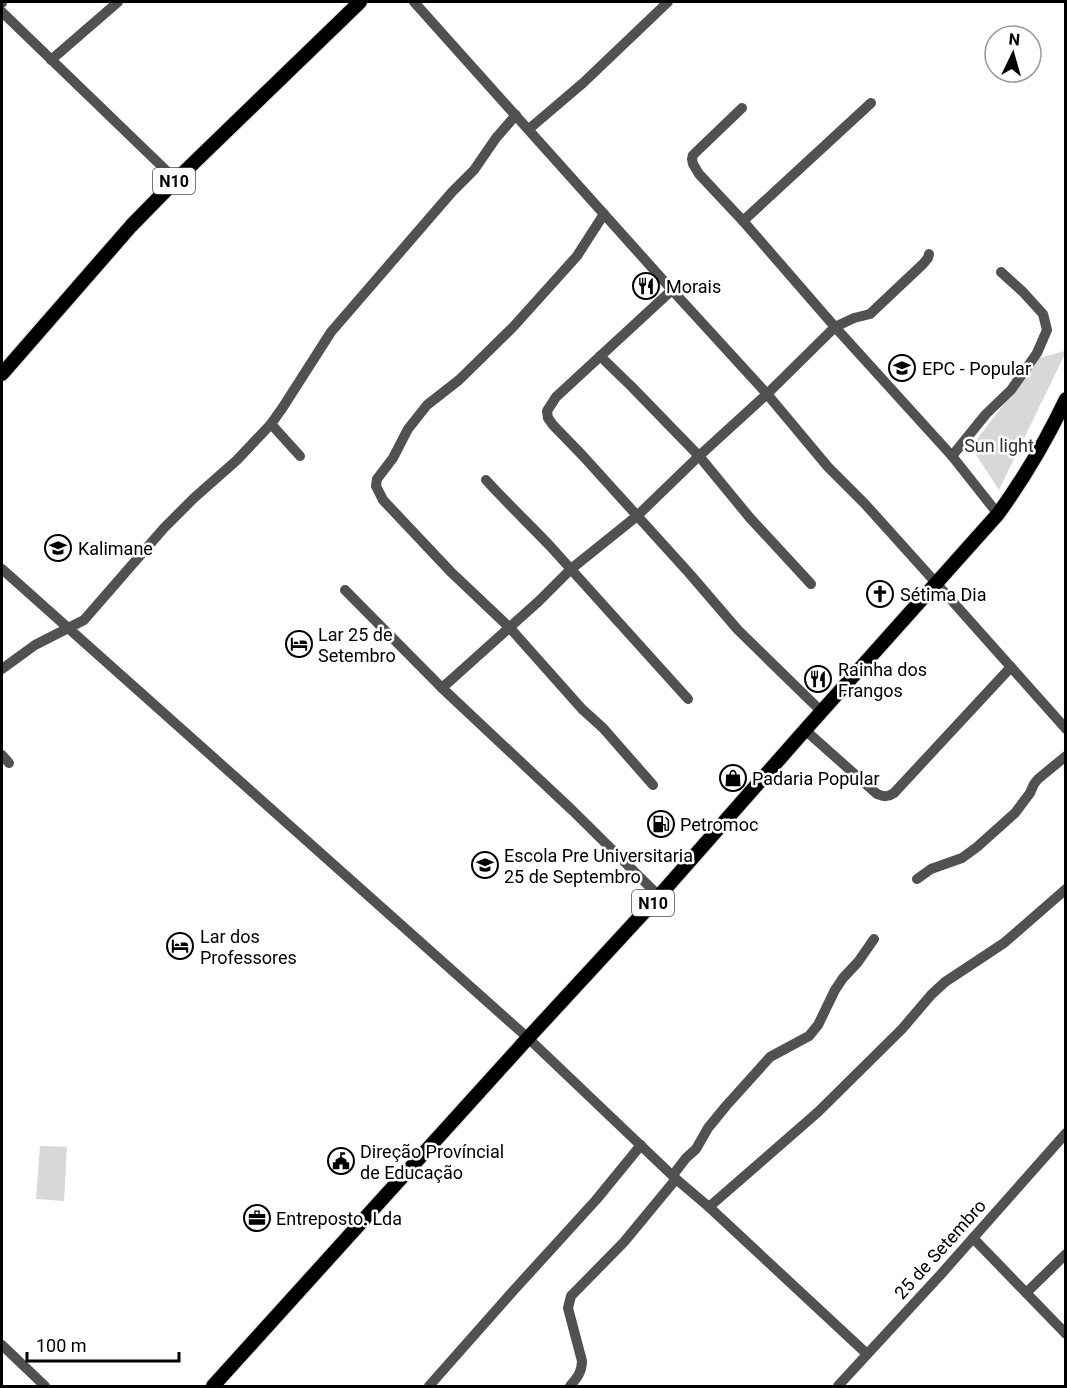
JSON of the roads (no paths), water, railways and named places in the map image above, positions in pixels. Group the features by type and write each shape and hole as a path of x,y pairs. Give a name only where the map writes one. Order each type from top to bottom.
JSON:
{"main road":[{"name":"N10","path":"2,374 131,226 311,47 360,2"},
{"name":"N10","path":"213,1386 659,896 998,514 1042,446 1065,399"}],"street":[{"path":"51,60 118,2"},
{"path":"414,2 1065,729"},
{"path":"529,129 668,2"},
{"path":"2,12 176,180"},
{"path":"743,221 871,103"},
{"path":"742,108 693,155 693,165 952,456 998,514"},
{"path":"2,669 35,645 84,620 164,528 237,460 284,407 331,332 452,192 468,177 516,115"},
{"path":"604,214 577,256 514,326 459,380 427,405 408,429 393,458 377,479 376,486 383,500 510,628 654,785"},
{"path":"442,688 510,628 571,569 636,516 835,327 854,318 870,314 923,264 929,254"},
{"path":"952,456 986,414 1011,390 1037,353 1047,330 1042,314 1023,292 1000,272"},
{"path":"672,290 556,398 547,411 548,418 738,630 822,712"},
{"path":"600,356 699,456 750,518 811,584"},
{"path":"270,424 300,456"},
{"path":"486,480 571,569 688,699"},
{"path":"2,569 528,1038 674,1177 867,1354"},
{"path":"345,590 442,688 572,810 659,896"},
{"path":"805,730 877,794 888,796 894,793 927,759 1011,667"},
{"path":"917,879 931,869 962,858 978,847 1015,813 1038,779 1065,756"},
{"path":"709,1207 818,1112 902,1029 945,982 1004,943 1065,889"},
{"path":"570,1386 580,1374 582,1367 568,1308 571,1296 624,1242 686,1158 696,1149 708,1128 770,1057 809,1036 818,1025 843,978 874,939"},
{"name":"25 de Setembro","path":"838,1386 1065,1133"},
{"path":"429,1386 596,1200 641,1145"},
{"path":"973,1238 1065,1334"},
{"path":"1026,1293 1065,1254"},
{"path":"2,1345 45,1386"}],"place":[{"name":"Morais","path":"646,286"},
{"name":"EPC - Popular","path":"902,368"},
{"name":"Kalimane","path":"58,548"},
{"name":"Sétima Dia","path":"880,594"},
{"name":"Lar 25 de Setembro","path":"299,644"},
{"name":"Rainha dos Frangos","path":"818,679"},
{"name":"Padaria Popular","path":"733,778"},
{"name":"Petromoc","path":"661,824"},
{"name":"Escola Pre Universitaria 25 de Septembro","path":"485,865"},
{"name":"Lar dos Professores","path":"180,946"},
{"name":"Direção Províncial de Educação","path":"341,1161"},
{"name":"Entreposto. Lda","path":"257,1218"}],"park label":[{"name":"Sun light","path":"999,445"}]}
